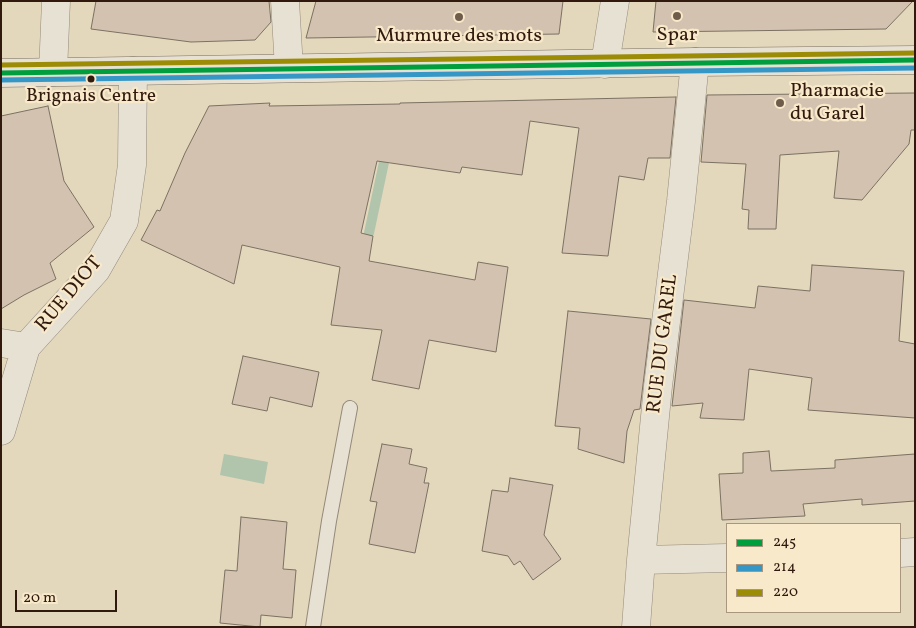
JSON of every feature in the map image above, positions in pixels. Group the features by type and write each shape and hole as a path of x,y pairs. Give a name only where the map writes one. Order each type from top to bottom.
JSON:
{"street":[{"path":"53,72 56,1"},
{"path":"285,1 289,68"},
{"path":"605,64 615,1"},
{"path":"1,73 915,60"},
{"name":"RUE DU GAREL","path":"636,627 658,386 681,201 695,62"},
{"name":"RUE DIOT","path":"13,345 96,270 124,220 132,165 133,71"},
{"path":"1,431 13,345"},
{"path":"901,553 915,552"},
{"path":"641,560 726,558"}],"lane":[{"path":"313,627 329,521 350,408"}],"shaded area":[{"path":"224,454 268,462 264,484 220,475"}],"building":[{"path":"96,1 269,1 271,22 255,40 191,42 91,29"},
{"path":"316,1 563,1 559,34 306,38"},
{"path":"656,1 913,1 886,29 653,32"},
{"path":"915,93 915,130 911,130 909,144 862,200 834,198 839,151 780,155 776,229 748,229 749,210 742,209 746,164 701,162 707,95"},
{"path":"676,97 670,158 648,158 644,180 619,176 608,256 562,253 579,128 530,121 522,175 462,167 460,173 377,161 361,233 373,236 369,261 475,280 478,262 508,267 496,352 429,340 419,389 372,380 382,330 331,325 340,267 242,245 234,284 141,240 157,210 160,211 185,153 209,106 270,103 269,106"},
{"path":"48,106 64,181 94,227 50,263 56,279 1,309 1,116"},
{"path":"812,265 904,271 899,341 915,344 915,418 808,410 812,378 749,369 744,420 700,418 703,403 672,406 684,300 755,308 758,286 810,291"},
{"path":"568,311 651,319 640,409 634,410 627,431 624,463 578,449 580,428 555,426"},
{"path":"243,356 319,372 312,407 270,397 267,411 232,404"},
{"path":"382,444 412,449 409,464 427,468 424,483 429,483 415,553 369,544 377,502 370,501"},
{"path":"769,451 771,471 835,468 835,460 915,454 915,501 862,505 862,499 803,504 805,516 722,520 719,474 743,473 743,453"},
{"path":"510,478 553,485 544,535 561,559 533,580 520,561 514,565 508,556 482,551 492,490 508,492"},
{"path":"241,517 287,522 283,569 296,570 292,618 261,615 260,627 220,623 225,570 237,571"}],"waterway":[{"path":"369,233 387,148"}],"transit line":[{"name":"220","path":"1,65 915,53"},
{"name":"245","path":"1,73 915,60"},
{"name":"214","path":"1,80 915,68"}],"place":[{"name":"Spar","path":"677,16"},
{"name":"Murmure des mots","path":"459,17"},
{"name":"Brignais Centre","path":"91,79"},
{"name":"Pharmacie du Garel","path":"780,103"}]}
